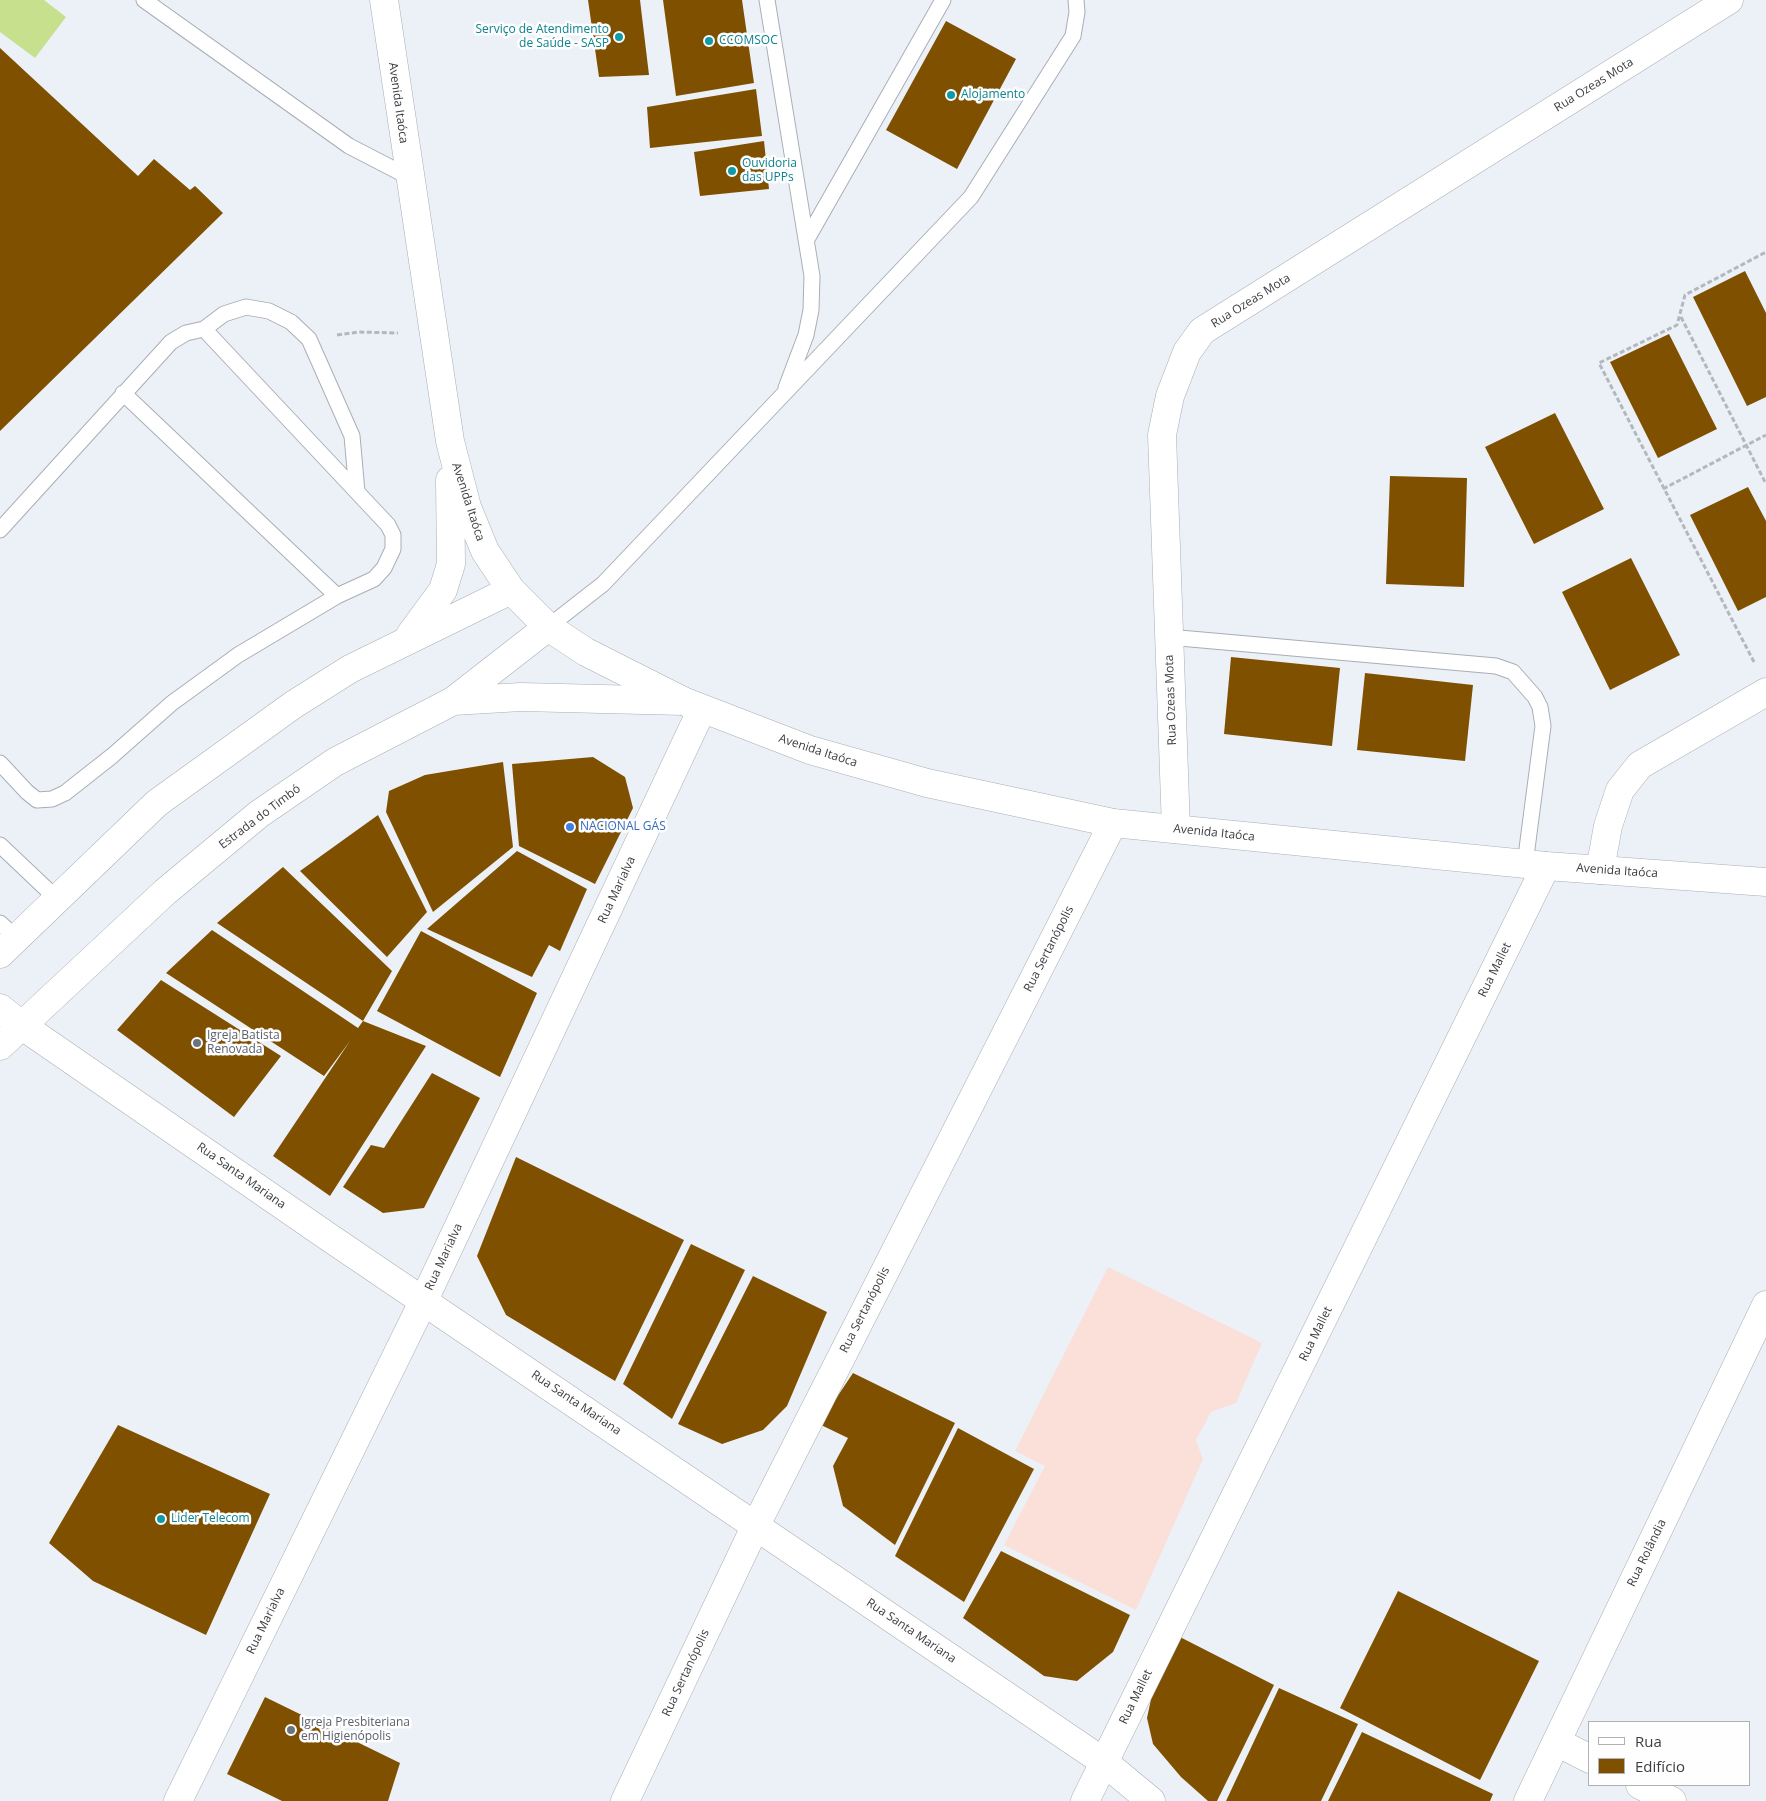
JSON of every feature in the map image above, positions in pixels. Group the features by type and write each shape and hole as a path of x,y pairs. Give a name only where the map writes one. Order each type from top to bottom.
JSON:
{"street":[{"name":"Avenida Itaóca","path":"384,0 408,177 450,441 467,507 485,551 511,590 548,627 586,652 693,705 810,750 927,783 1113,823 1536,865 1766,882"},
{"name":"Rua Ozeas Mota","path":"1176,829 1162,435 1170,396 1187,352 1202,331 1729,0"},
{"path":"406,640 443,590 451,564 450,441"},
{"path":"5,938 57,899 158,804 292,705 350,669 511,590"},
{"name":"Estrada do Timbó","path":"0,1046 165,892 259,814 335,762 453,701 548,627"},
{"path":"1600,870 1608,826 1620,790 1640,765 1761,680"},
{"path":"453,701 521,697 693,705"},
{"name":"Rua Marialva","path":"178,1801 424,1300 693,705"},
{"name":"Rua Sertanópolis","path":"625,1801 756,1525 1113,823"},
{"name":"Rua Mallet","path":"1085,1801 1536,865"},
{"name":"Rua Santa Mariana","path":"0,1008 21,1025 330,1238 1104,1762 1151,1801"},
{"name":"Rua Rolândia","path":"1528,1801 1766,1306"},
{"path":"1557,1742 1588,1758"},
{"path":"1642,1786 1672,1801"}],"lane":[{"path":"144,0 342,141 408,177"},
{"path":"767,0 812,276 811,310 806,335 784,394"},
{"path":"807,239 943,0"},
{"path":"548,627 603,584 971,197 1073,36 1077,12 1076,0"},
{"path":"0,530 171,342 186,333 204,329 224,314 246,308 269,311 291,322 309,339 352,436 357,492"},
{"path":"0,763 37,800 52,799 65,793 112,756 172,703 223,666 338,596 374,579 384,568 393,549 393,535 388,525 204,329"},
{"path":"123,393 338,596"},
{"path":"1168,637 1496,666 1513,672 1535,697 1540,707 1544,726 1536,865"},
{"path":"0,846 57,899"}],"path":[{"path":"1761,680 1599,363 1677,326 1681,317 1685,295 1766,252"},
{"path":"1681,317 1766,484"},
{"path":"309,339 360,332 434,334"},
{"path":"1663,489 1766,435"}],"shaded area":[{"path":"1108,1267 1262,1343 1236,1403 1211,1412 1196,1440 1203,1459 1136,1610 1004,1545 1045,1466 1015,1451"}],"green space":[{"path":"0,0 44,0 66,17 35,58 0,32"}],"building":[{"name":"Serviço de Atendimento de Saúde - SASP","path":"588,0 640,0 649,75 599,77"},
{"name":"CCOMSOC","path":"663,0 742,0 754,83 676,96"},
{"name":"Alojamento","path":"946,21 1016,59 957,169 886,130"},
{"path":"0,48 138,176 154,159 190,190 195,186 223,213 0,431"},
{"path":"756,89 762,136 650,148 647,107"},
{"name":"Ouvidoria das UPPs","path":"764,141 769,189 700,196 694,152"},
{"path":"1745,271 1766,313 1766,397 1747,406 1693,297"},
{"path":"1669,334 1717,429 1658,458 1610,362"},
{"path":"1555,413 1604,509 1534,544 1485,447"},
{"path":"1390,476 1467,478 1464,587 1386,584"},
{"path":"1748,487 1766,521 1766,597 1738,611 1690,515"},
{"path":"1631,558 1680,655 1610,690 1562,592"},
{"path":"1231,657 1340,668 1332,746 1224,734"},
{"path":"1365,673 1473,685 1465,761 1357,750"},
{"name":"NACIONAL GÁS","path":"593,757 625,777 633,808 595,884 519,846 512,764"},
{"path":"503,762 513,847 433,912 386,812 389,791 425,775"},
{"path":"378,815 427,912 387,957 300,871"},
{"path":"517,851 587,889 560,951 549,945 532,977 427,929"},
{"path":"283,867 392,971 363,1021 217,923"},
{"path":"212,930 358,1028 363,1021 426,1046 330,1196 273,1156 350,1041 324,1076 166,973"},
{"path":"421,931 537,993 500,1077 377,1011"},
{"name":"Igreja Batista Renovada","path":"161,980 281,1056 234,1117 117,1030"},
{"path":"432,1073 480,1098 424,1208 383,1213 343,1187 371,1145 384,1148"},
{"path":"516,1157 684,1240 615,1381 506,1315 477,1256"},
{"path":"691,1244 745,1270 672,1419 623,1384"},
{"path":"753,1276 827,1312 787,1406 763,1430 722,1444 678,1424"},
{"path":"853,1373 955,1423 895,1545 843,1506 833,1466 848,1438 819,1424"},
{"name":"Lider Telecom","path":"118,1425 270,1494 206,1635 93,1581 49,1543"},
{"path":"958,1428 1034,1469 964,1602 895,1556"},
{"path":"1001,1551 1130,1615 1113,1652 1077,1681 1044,1676 963,1618"},
{"path":"1398,1591 1539,1661 1480,1780 1340,1708"},
{"path":"1180,1637 1274,1685 1217,1801 1208,1801 1181,1777 1153,1744 1147,1718 1153,1690"},
{"path":"1279,1688 1358,1724 1321,1801 1226,1801"},
{"name":"Igreja Presbiteriana em Higienópolis","path":"265,1697 400,1763 388,1801 282,1801 227,1774"},
{"path":"1362,1732 1493,1794 1490,1801 1328,1801"}],"place":[{"name":"Serviço de Atendimento de Saúde - SASP","path":"619,37"},
{"name":"CCOMSOC","path":"709,41"},
{"name":"Alojamento","path":"951,95"},
{"name":"Ouvidoria das UPPs","path":"732,171"},
{"name":"NACIONAL GÁS","path":"570,827"},
{"name":"Igreja Batista Renovada","path":"197,1043"},
{"name":"Lider Telecom","path":"161,1519"},
{"name":"Igreja Presbiteriana em Higienópolis","path":"291,1730"}]}
